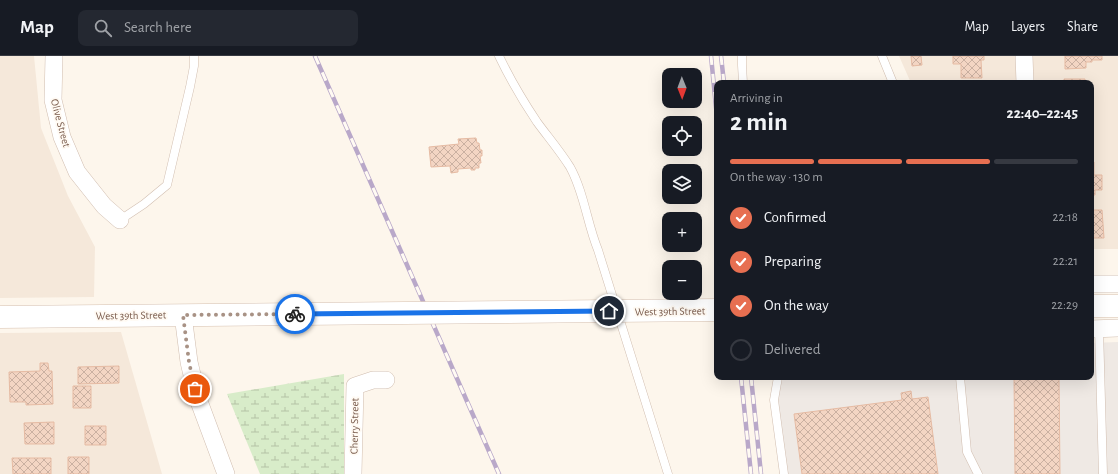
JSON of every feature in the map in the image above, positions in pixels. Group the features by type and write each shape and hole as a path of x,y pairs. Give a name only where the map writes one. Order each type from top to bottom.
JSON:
{"street":[{"name":"Olive Street","path":"54,56 53,100 62,137 77,172 104,206 120,220"},
{"path":"1024,56 1025,80"},
{"path":"1094,284 1118,284"},
{"path":"1094,306 1118,306"},
{"name":"West 39th Street","path":"0,316 714,310"},
{"path":"183,315 189,362 197,396 226,474"},
{"path":"1095,329 1118,328"},
{"name":"Cherry Street","path":"353,474 354,386 373,380 386,380"}],"lane":[{"path":"120,220 144,204 167,185 192,79 194,56"},
{"path":"499,56 536,121 569,166 577,182 668,474"},
{"path":"742,56 743,80"},
{"path":"882,56 892,80"},
{"path":"1095,329 1103,474"},
{"path":"777,380 774,400 784,474"},
{"path":"960,380 967,452 978,474"}],"shaded area":[{"path":"0,56 34,56 41,128 68,196 95,247 94,297 0,298"},
{"path":"899,56 1118,56 1118,249 1094,249 1094,80 910,80"},
{"path":"121,332 162,474 0,474 0,333"},
{"path":"1118,342 1118,474 786,474 774,380 1094,380 1094,343"}],"green space":[{"path":"344,374 344,474 260,474 227,394"}],"building":[{"path":"911,56 921,56 922,65 912,66"},
{"path":"953,56 984,56 984,60 981,60 982,78 961,78 961,64 953,64"},
{"path":"1065,56 1102,56 1102,60 1092,60 1092,62 1086,62 1086,68 1065,69"},
{"path":"1064,79 1085,79 1085,80"},
{"path":"476,138 477,143 479,143 480,150 482,150 479,168 475,168 475,170 471,170 471,168 458,169 458,172 451,173 450,166 431,167 429,147 459,144 458,139"},
{"path":"1094,175 1102,175 1102,190 1095,190 1095,195"},
{"path":"1094,210 1102,210 1104,238 1094,238"},
{"path":"40,363 48,363 49,371 52,371 53,404 26,405 26,402 10,402 9,372 40,371"},
{"path":"119,366 119,383 78,384 78,367"},
{"path":"1014,380 1059,380 1060,474 1015,474"},
{"path":"73,386 91,386 91,408 73,408"},
{"path":"911,391 912,399 928,397 938,474 802,474 794,414 902,400 901,393"},
{"path":"54,422 54,444 25,444 24,423"},
{"path":"85,426 106,426 106,445 85,445"},
{"path":"68,457 89,457 89,474 68,474"},
{"path":"12,458 51,458 51,474 13,474"}],"railway":[{"path":"315,56 499,474"},
{"path":"711,56 714,86"},
{"path":"721,56 724,80"},
{"path":"741,380 751,474"},
{"path":"751,380 761,474"}],"way so far":[{"path":"195,389 189,362 183,315 295,314"}],"route":[{"path":"295,314 609,311"}]}
